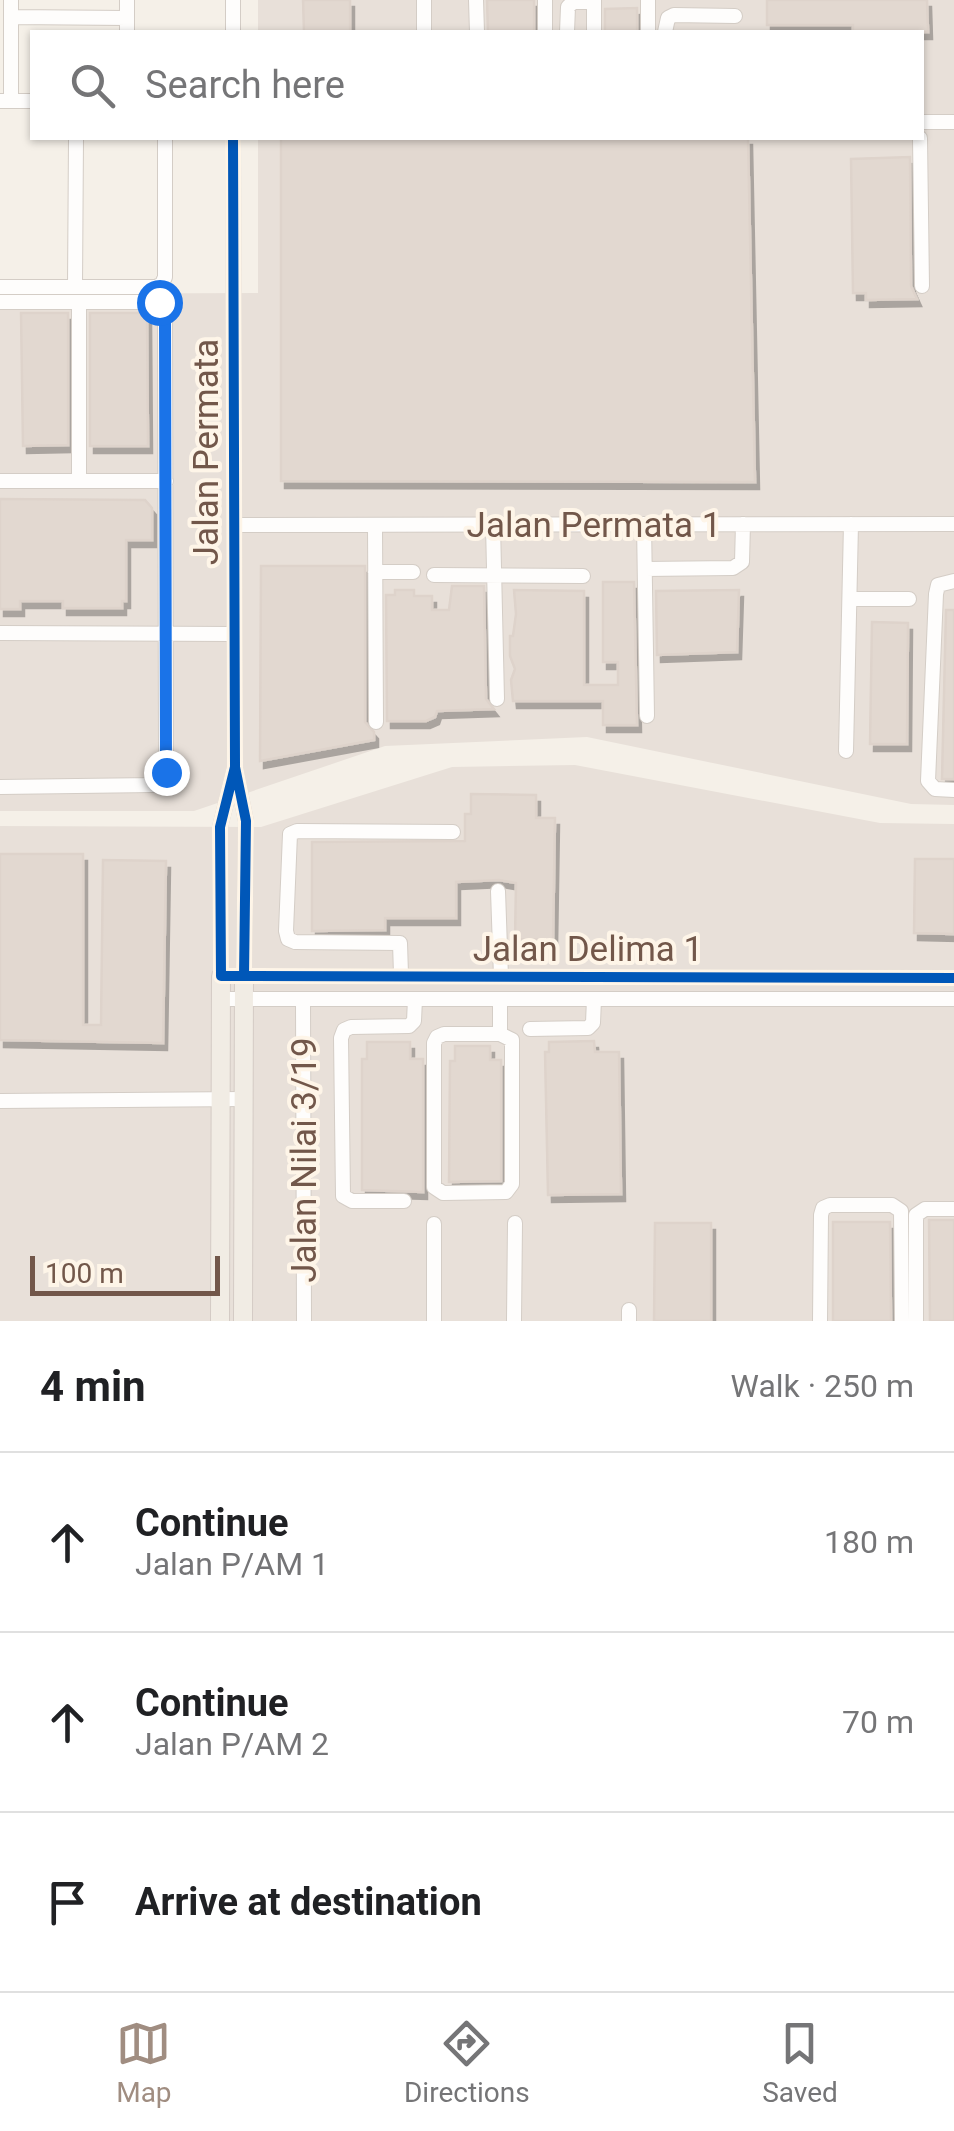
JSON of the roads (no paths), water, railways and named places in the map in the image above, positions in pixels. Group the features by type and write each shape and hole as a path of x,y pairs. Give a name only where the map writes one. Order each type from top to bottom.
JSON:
{"main road":[{"name":"Jalan Permata","path":"220,1321 221,976"},
{"name":"Jalan Permata","path":"243,1321 244,976"}],"street":[{"path":"6,100 12,0"},
{"path":"12,17 127,25 127,0"},
{"path":"233,0 233,30"},
{"path":"424,0 424,30"},
{"path":"476,0 476,30"},
{"path":"545,0 545,30"},
{"path":"648,0 648,30"},
{"path":"567,30 568,7 573,2 594,1 594,30"},
{"path":"665,30 668,18 674,15 735,16"},
{"path":"924,122 954,122"},
{"path":"76,140 80,481"},
{"path":"0,302 162,284 165,140"},
{"name":"Jalan Permata","path":"233,140 235,767 246,821 244,976"},
{"path":"920,140 922,286"},
{"path":"0,287 156,302 164,308 166,481 166,772 162,781 153,785 0,787"},
{"path":"0,481 166,481"},
{"path":"644,524 647,716"},
{"path":"645,569 732,568 742,562 743,524"},
{"path":"846,750 851,524"},
{"name":"Jalan Permata 1","path":"234,525 954,524"},
{"path":"375,525 376,722"},
{"path":"493,525 497,699"},
{"path":"375,572 413,572"},
{"path":"434,574 583,576"},
{"path":"954,581 938,585 936,594 928,782 935,789 954,790"},
{"path":"850,599 909,599"},
{"path":"0,633 234,634"},
{"name":"Jalan Permata","path":"221,976 220,826 235,767"},
{"path":"401,974 400,943 288,939 290,834 454,832"},
{"path":"498,891 501,977"},
{"name":"Jalan Delima 1","path":"221,976 954,978"},
{"name":"Jalan Delima 1","path":"220,999 954,999"},
{"name":"Jalan Nilai 3/19","path":"304,999 304,1321"},
{"path":"404,1201 352,1202 343,1196 341,1038 344,1030 350,1028 409,1026 414,1021 415,999"},
{"path":"530,1029 588,1028 593,1023 594,999"},
{"path":"500,1000 500,1034"},
{"path":"444,1034 500,1034 512,1040 512,1187 502,1193 439,1192 433,1183 434,1043 444,1034"},
{"path":"0,1101 244,1100"},
{"path":"820,1321 821,1211 830,1206 892,1206 899,1208 902,1215 902,1321"},
{"path":"916,1321 916,1215 925,1209 954,1209"},
{"path":"514,1321 515,1223"},
{"path":"434,1224 434,1321"}]}
